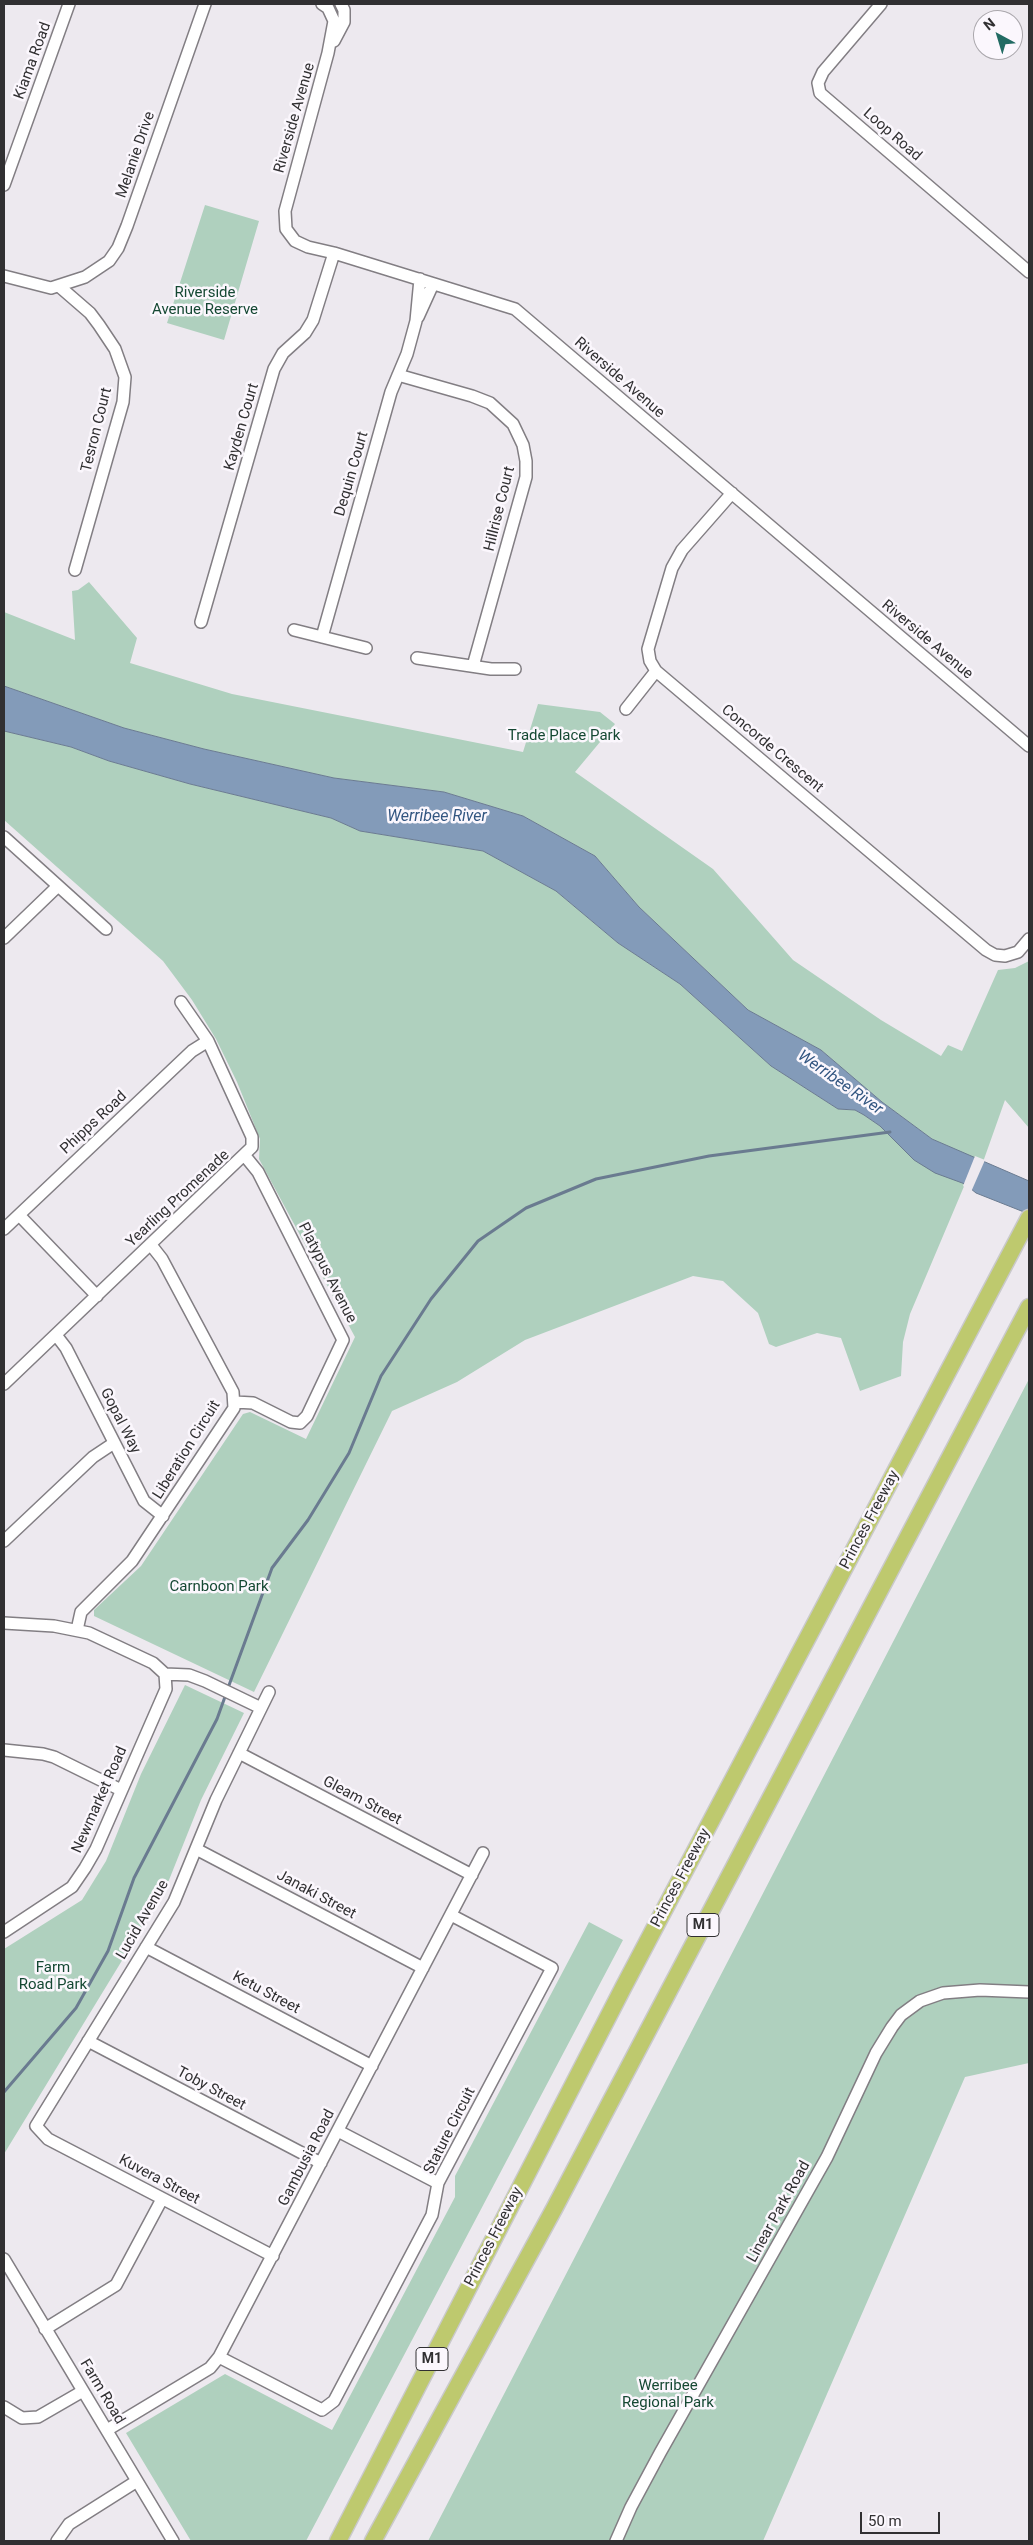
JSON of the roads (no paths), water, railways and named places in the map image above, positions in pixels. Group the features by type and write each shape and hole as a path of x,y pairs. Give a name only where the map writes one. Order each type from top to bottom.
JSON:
{"highway":[{"name":"Princes Freeway","path":"338,2541 624,1986 1029,1218"},
{"name":"M1","path":"373,2541 554,2208 1029,1307"}],"street":[{"name":"Kiama Road","path":"4,185 69,4"},
{"name":"Melanie Drive","path":"60,287 98,270 109,261 118,248 205,4"},
{"name":"Riverside Avenue","path":"322,4 328,8 334,21 328,53 285,210 286,229 295,241 308,247 515,309 1029,746"},
{"name":"Riverside Avenue","path":"328,53 344,22 344,10 341,4"},
{"name":"Loop Road","path":"881,4 823,72 818,83 820,93 1029,272"},
{"name":"Kayden Court","path":"201,622 274,369 283,353 305,333 313,320 334,254"},
{"path":"4,276 51,288 60,287"},
{"name":"Dequin Court","path":"416,321 420,279"},
{"name":"Dequin Court","path":"322,637 398,375 416,321 433,284"},
{"name":"Tesron Court","path":"60,287 90,313 99,324 115,349 125,377 123,402 75,570"},
{"name":"Hillrise Court","path":"398,375 490,403 513,424 523,445 526,477 473,666"},
{"path":"626,709 656,671 650,661 648,649 672,568 682,550 732,493"},
{"path":"294,630 366,648"},
{"path":"417,658 473,666 514,669"},
{"name":"Concorde Crescent","path":"656,671 986,950 995,955 1006,956 1018,952 1029,940"},
{"path":"4,837 106,929"},
{"path":"4,938 58,886"},
{"name":"Yearling Promenade","path":"4,1384 245,1156 252,1147 252,1136 208,1042 181,1002"},
{"name":"Phipps Road","path":"4,1229 192,1051 208,1042"},
{"name":"Platypus Avenue","path":"234,1402 253,1403 291,1422 300,1423 307,1416 343,1340 258,1172 245,1156"},
{"path":"19,1215 97,1296"},
{"name":"Liberation Circuit","path":"77,1630 81,1612 132,1561 230,1416 234,1402 233,1392 162,1259 151,1245"},
{"name":"Gopal Way","path":"56,1335 66,1348 144,1501 163,1516"},
{"path":"4,1541 93,1457 114,1443"},
{"path":"4,1623 77,1630 89,1633 153,1663 165,1674 189,1675 261,1708"},
{"name":"Newmarket Road","path":"4,1932 72,1887 96,1849 166,1689 165,1674"},
{"name":"Lucid Avenue","path":"36,2126 174,1902 216,1800 269,1692"},
{"path":"4,1750 54,1757 121,1790"},
{"name":"Gleam Street","path":"239,1753 472,1875"},
{"name":"Janaki Street","path":"196,1849 423,1968"},
{"name":"Gambusia Road","path":"107,2430 210,2368 219,2357 483,1853"},
{"name":"Stature Circuit","path":"219,2357 322,2410 334,2401 432,2215 438,2183 552,1968 451,1915"},
{"name":"Ketu Street","path":"146,1947 372,2066"},
{"name":"Linear Park Road","path":"616,2541 630,2507 827,2157 876,2053 901,2015 920,2001 943,1993 980,1990 1029,1992"},
{"name":"Toby Street","path":"88,2041 321,2163"},
{"name":"Kuvera Street","path":"36,2126 48,2139 273,2256"},
{"path":"338,2131 438,2183"},
{"path":"45,2329 116,2286 162,2199"},
{"name":"Farm Road","path":"4,2259 173,2541"},
{"path":"4,2407 22,2418 38,2417 83,2391"},
{"path":"56,2541 69,2524 137,2481"}],"water":[{"name":"Werribee River","path":"4,686 124,728 204,749 334,778 444,792 523,816 595,856 639,907 748,1010 821,1050 882,1102 932,1139 1029,1181 1029,1214 976,1193 965,1184 935,1173 914,1160 880,1126 864,1115 855,1110 838,1109 771,1066 680,984 618,943 556,891 483,851 360,831 331,818 190,784 109,761 71,747 4,731"}],"waterway":[{"path":"228,1688 272,1568 308,1520 349,1453 381,1376 431,1299 478,1241 526,1208 596,1179 709,1156 890,1132"},
{"path":"4,2092 76,2008 108,1951 134,1878 217,1719 226,1694"}],"park label":[{"name":"Riverside Avenue Reserve","path":"205,302"},
{"name":"Trade Place Park","path":"564,736"},
{"name":"Carnboon Park","path":"219,1587"},
{"name":"Farm Road Park","path":"53,1976"},
{"name":"Werribee Regional Park","path":"668,2394"}]}
